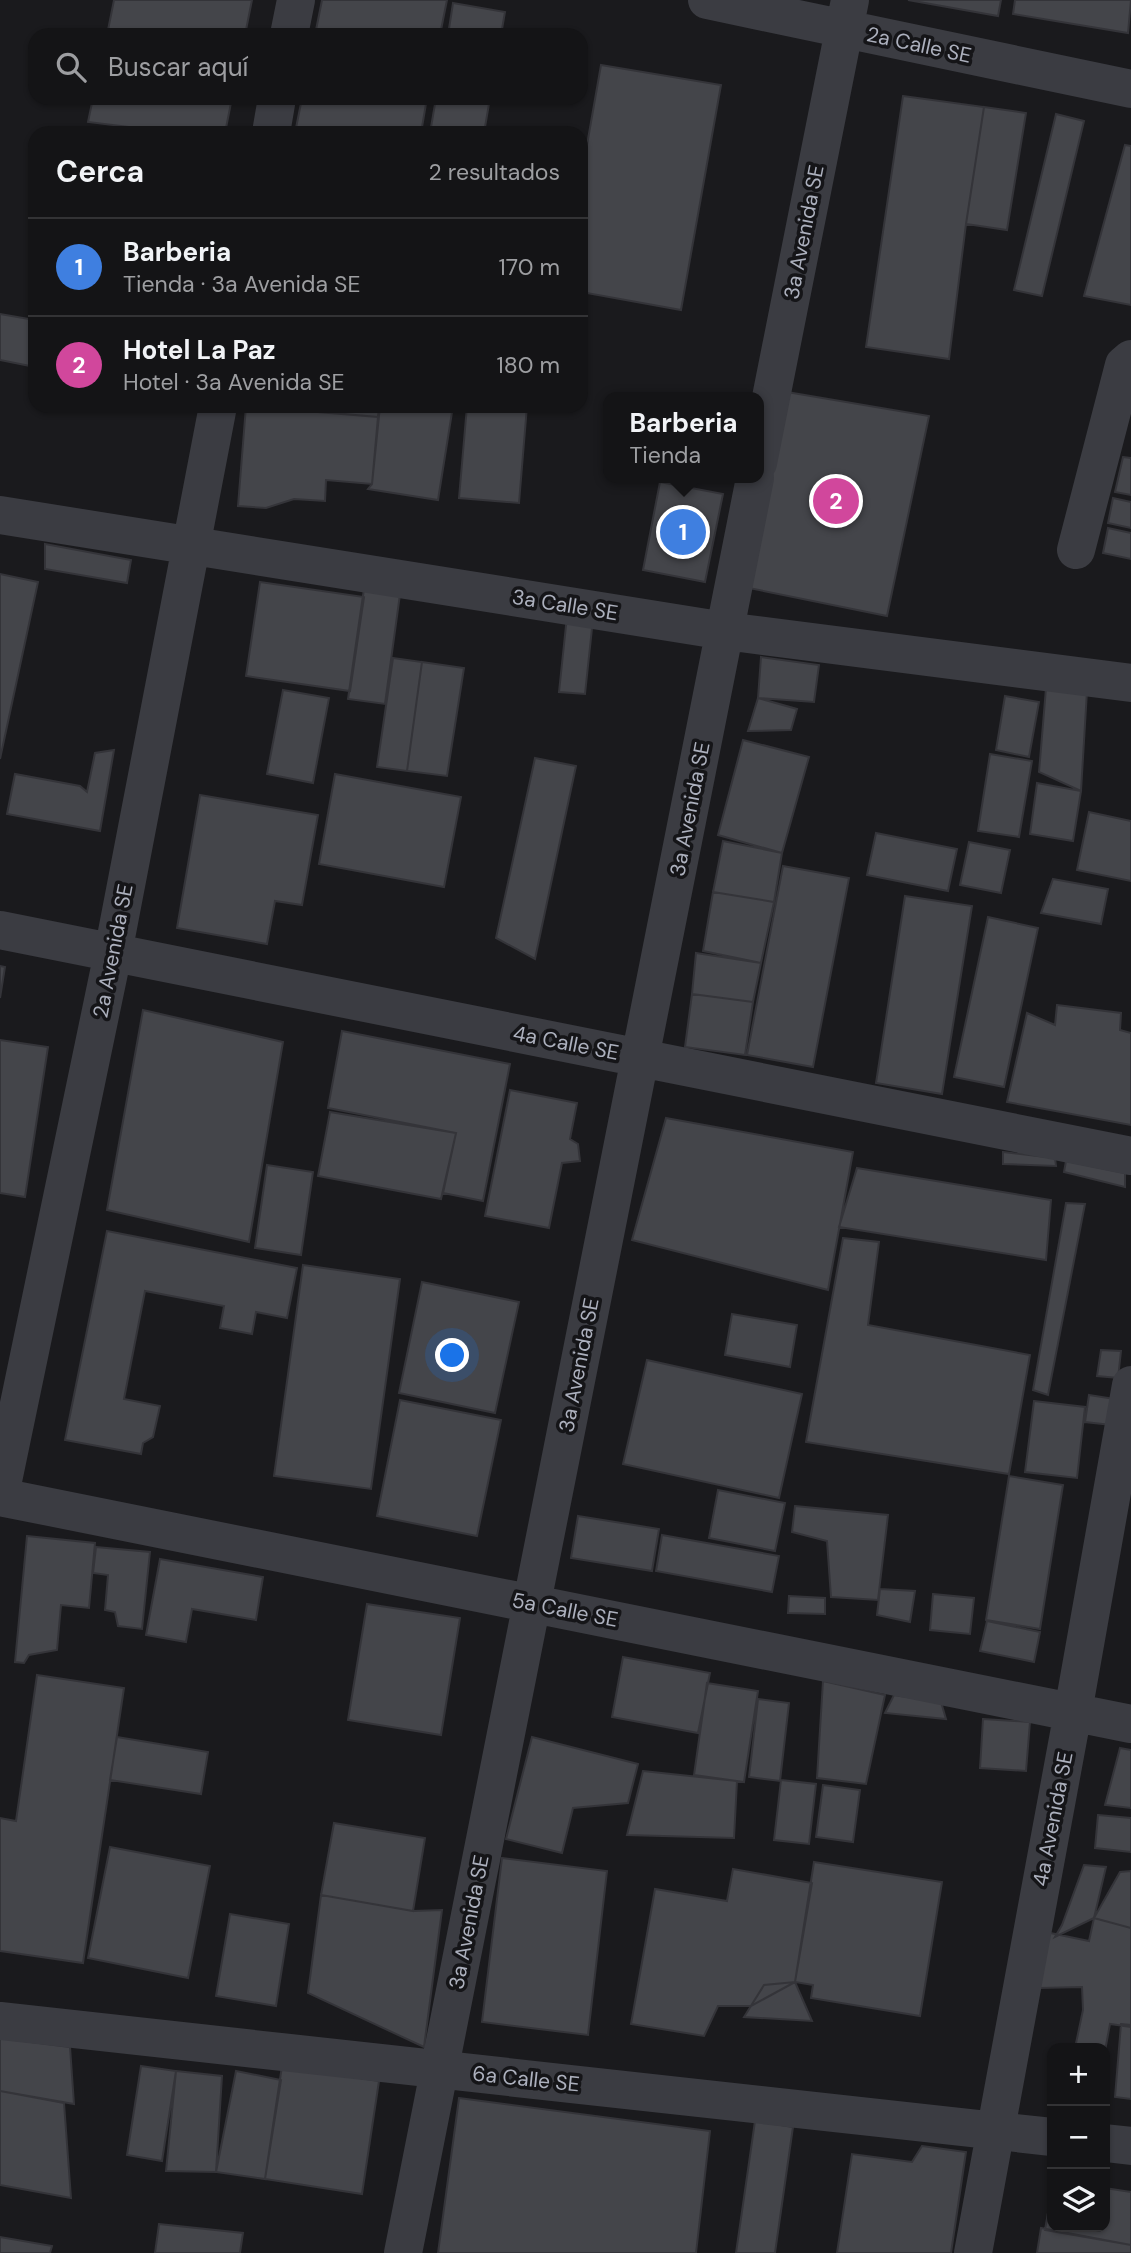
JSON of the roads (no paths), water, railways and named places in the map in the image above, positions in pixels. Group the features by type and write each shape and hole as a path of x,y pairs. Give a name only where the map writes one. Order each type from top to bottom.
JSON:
{"street":[{"path":"290,28 296,0"},
{"name":"2a Calle SE","path":"708,0 847,15 1131,89"},
{"name":"3a Avenida SE","path":"764,433 847,15"},
{"path":"272,126 276,105"},
{"path":"1076,550 1124,365 1131,359"},
{"name":"2a Avenida SE","path":"0,1496 113,953 217,413"},
{"name":"3a Avenida SE","path":"403,2253 754,483"},
{"name":"3a Calle SE","path":"0,515 725,631 1131,683"},
{"name":"4a Calle SE","path":"0,930 1131,1156"},
{"name":"4a Avenida SE","path":"972,2253 1131,1385"},
{"name":"5a Calle SE","path":"0,1496 1131,1724"},
{"name":"6a Calle SE","path":"0,2021 1047,2136"},
{"path":"1110,2144 1131,2146"}],"place":[{"name":"Hotel La Paz","path":"836,501"},
{"name":"Barberia","path":"683,532"}]}
